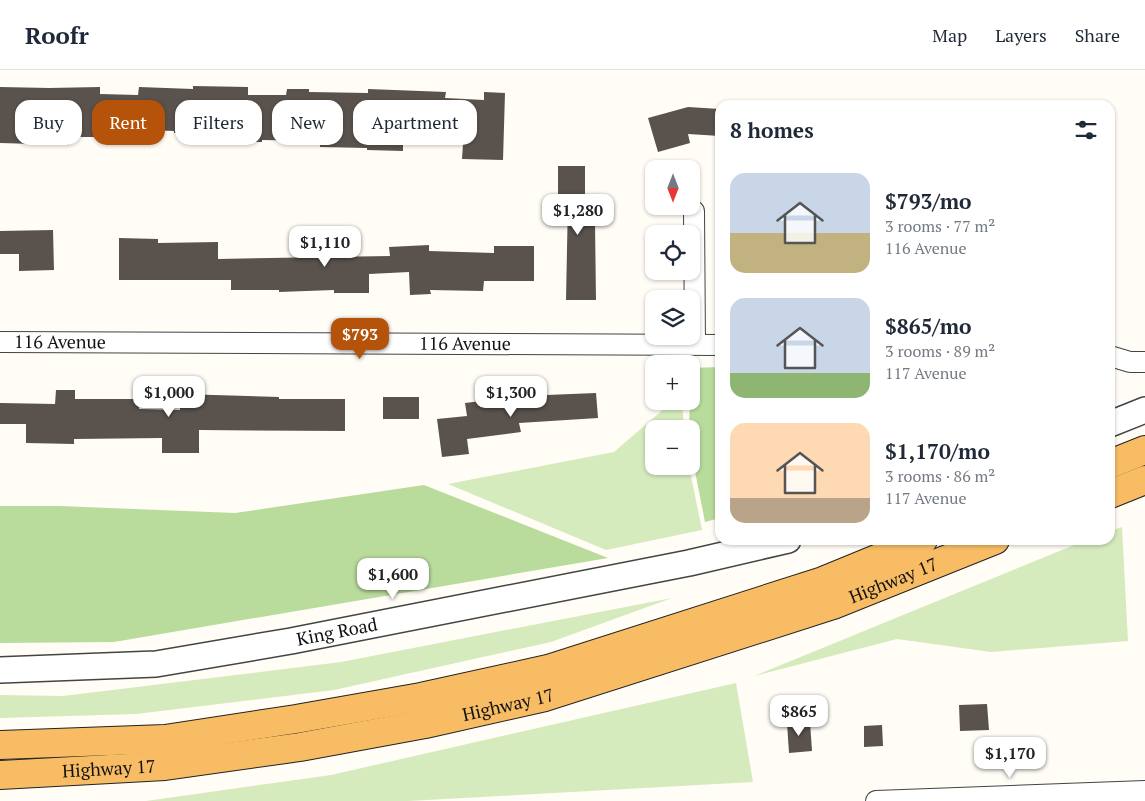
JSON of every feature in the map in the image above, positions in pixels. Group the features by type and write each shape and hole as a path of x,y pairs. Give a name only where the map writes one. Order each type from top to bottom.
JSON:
{"highway":[{"path":"1115,462 1145,450"},
{"path":"1115,492 1145,480"},
{"name":"Highway 17","path":"0,745 165,738 296,720 421,698 548,669 823,581 911,545"},
{"name":"Highway 17","path":"0,775 165,766 232,757 300,747 426,724 545,697 833,605 983,545"}],"street":[{"path":"694,215 695,290"},
{"name":"116 Avenue","path":"0,342 645,344"},
{"name":"116 Avenue","path":"700,344 715,345"},
{"path":"1115,358 1130,362 1145,362"},
{"path":"1115,422 1145,410"},
{"name":"King Road","path":"0,670 156,664 291,641 689,563 766,545"},
{"path":"876,801 1145,791"}],"green space":[{"path":"715,367 715,519 705,522 696,475 700,475 700,420 689,420 690,410 700,410 700,368"},
{"path":"663,410 683,410 683,420 651,420"},
{"path":"645,425 645,475 691,475 702,530 606,550 448,484 614,452"},
{"path":"424,485 608,558 114,642 0,643 0,506 59,506 235,513"},
{"path":"1122,527 1128,641 991,652 897,639 754,676 1074,545 1115,545 1115,529"},
{"path":"672,598 551,642 334,690 136,714 0,718 0,695 63,696 341,662"},
{"path":"736,683 753,782 408,801 146,801 331,775"}],"building":[{"path":"193,86 248,87 248,95 286,95 287,89 309,89 309,92 368,93 368,89 446,92 445,98 484,100 484,92 505,93 503,160 462,159 463,145 477,145 477,100 353,100 353,145 403,145 403,151 320,147 320,145 343,145 343,100 272,100 272,140 262,140 262,100 175,100 175,133 174,131 165,131 165,100 92,100 92,137 82,137 82,100 15,100 15,143 0,143 0,87 100,87 100,94 138,95 139,87 193,89"},
{"path":"688,107 715,109 715,136 688,134 690,143 658,152 648,118"},
{"path":"558,166 585,166 585,223 595,223 596,300 566,300 568,200 558,200"},
{"path":"53,230 54,270 19,271 19,254 0,254 0,231"},
{"path":"119,238 158,239 158,243 218,242 218,259 390,256 389,247 429,245 429,251 494,253 494,246 534,246 534,281 484,281 483,291 430,290 431,294 410,295 409,272 369,274 369,293 334,293 334,290 279,292 279,290 231,290 231,280 119,280"},
{"path":"56,390 75,390 75,399 139,399 139,409 180,410 180,394 279,397 279,399 345,399 345,431 199,430 199,453 162,453 162,438 74,439 74,444 26,443 26,424 0,424 0,403 55,404"},
{"path":"596,393 598,418 519,423 521,432 467,439 469,454 442,457 437,419 467,416 465,403 522,396"},
{"path":"383,397 419,397 419,419 383,419"},
{"path":"987,704 989,730 960,731 959,705"},
{"path":"810,722 812,751 789,753 787,723"},
{"path":"882,725 883,746 864,747 864,726"}]}
